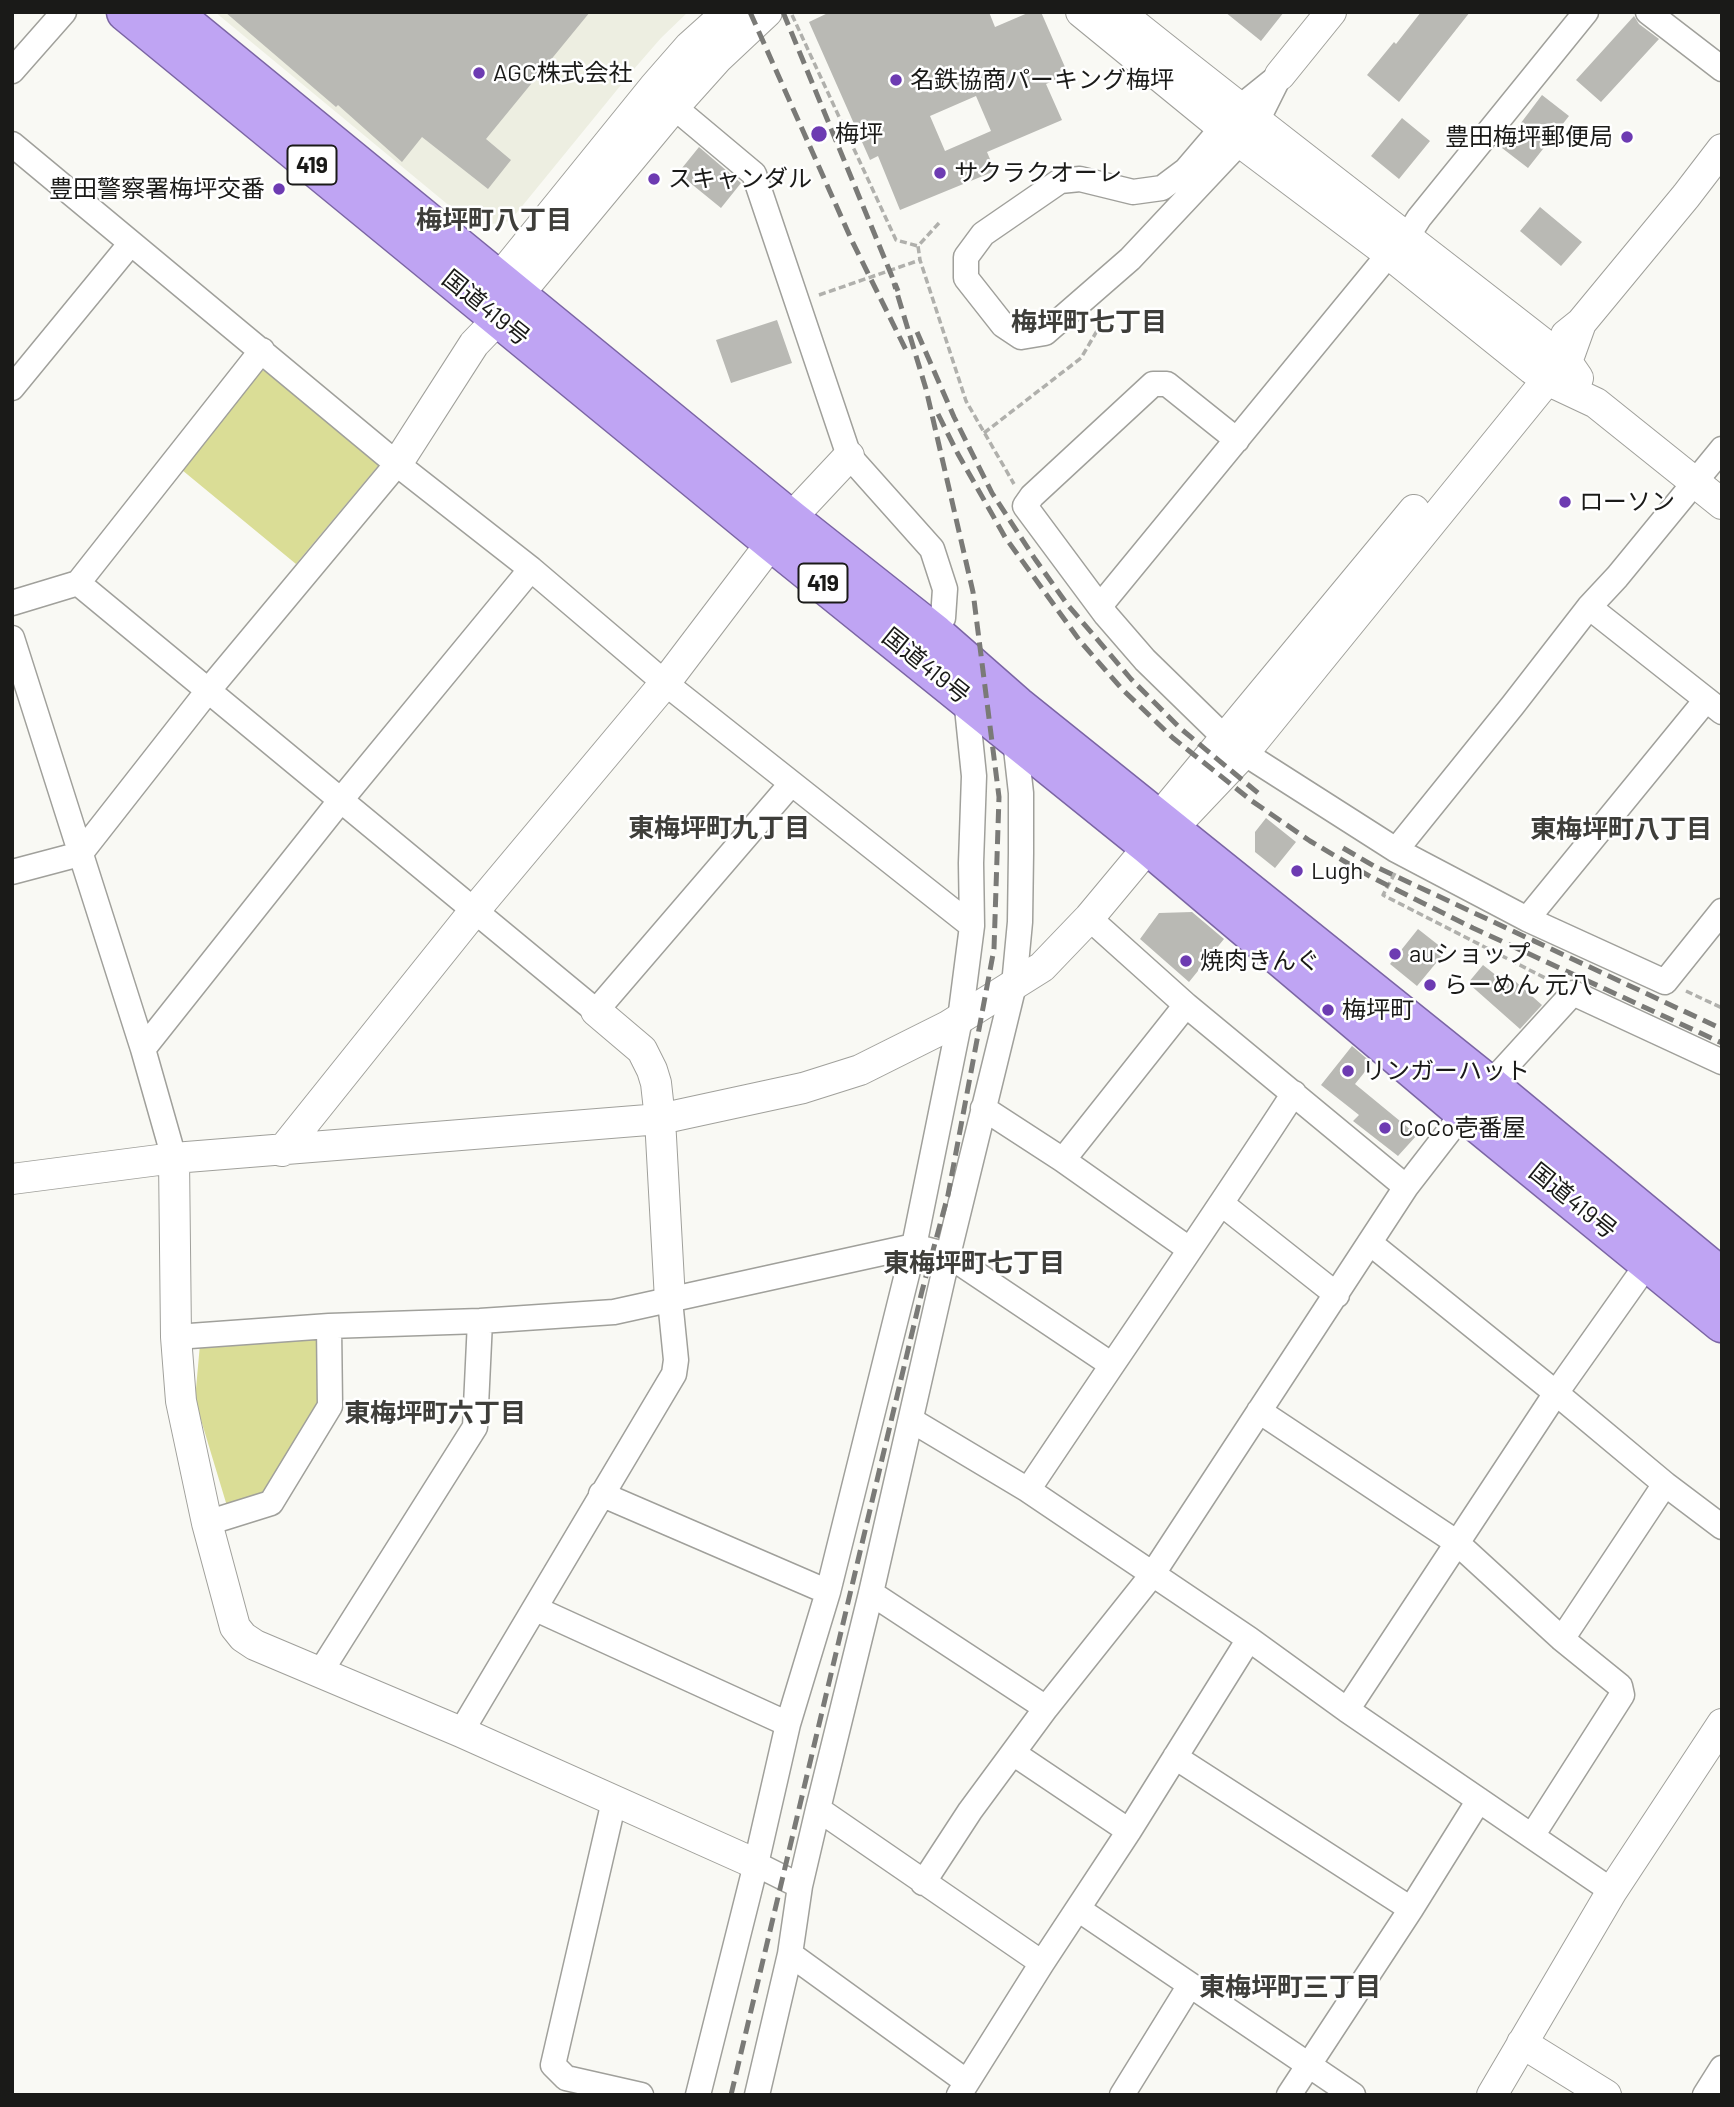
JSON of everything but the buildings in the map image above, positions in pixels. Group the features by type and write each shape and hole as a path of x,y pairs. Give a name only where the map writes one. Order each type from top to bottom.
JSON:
{"highway":[{"name":"国道419号","path":"126,12 493,308 781,531 935,634 1159,832 1477,1098 1722,1278"},
{"name":"国道419号","path":"171,12 493,308"},
{"name":"国道419号","path":"781,531 1015,740 1159,832"},
{"name":"国道419号","path":"1477,1098 1648,1263 1722,1323"}],"street":[{"path":"12,71 64,12"},
{"path":"1081,12 1240,124 1399,245 1722,504"},
{"path":"1119,12 1240,124"},
{"path":"1240,124 1162,188 1133,192 1080,179 1060,181 983,234 966,257 966,278 1003,325 1021,337 1045,333 1130,258 1240,124 1331,12"},
{"path":"1100,606 1399,245 1586,12"},
{"path":"1648,12 1722,69"},
{"path":"12,872 80,854 207,692 397,464 493,308 654,87 689,47 727,13"},
{"path":"493,308 718,58 779,13"},
{"path":"674,107 754,174 849,456 932,549 945,589 943,618 935,634"},
{"path":"12,144 397,464 531,569 665,683 972,926"},
{"path":"12,1179 174,1158 660,1119 803,1088 860,1070 960,1019 1042,967 1089,918 1549,365 1722,149"},
{"path":"12,388 131,243"},
{"path":"12,603 78,583 262,350"},
{"path":"1237,440 1167,384 1153,384 1032,496 1025,506 1100,606 1145,660 1234,745 1396,850 1527,919 1665,982 1722,911"},
{"path":"1396,850 1589,607 1617,577 1722,449"},
{"path":"282,1151 475,910 665,683 781,531 849,456"},
{"path":"143,1049 340,801 531,569"},
{"path":"78,583 642,1050 652,1070 660,1119 676,1360 674,1374 461,1732"},
{"path":"1527,919 1714,706 1589,607"},
{"path":"12,638 143,1049 174,1158 177,1337 181,1401 207,1523 235,1627 256,1644 461,1732 757,1864 800,1886"},
{"path":"698,2095 757,1864 789,1724 828,1592 914,1246 960,1019 972,926 974,776 966,698"},
{"path":"757,2095 790,1954 800,1886 872,1593 948,1255 1014,985 1020,922 1021,853 1021,793 1015,740"},
{"path":"596,1011 791,785"},
{"path":"1089,918 1186,1005 1406,1187"},
{"path":"923,1883 970,1811 1046,1708 1152,1575 1406,1187 1477,1098 1573,993 1722,1062"},
{"path":"1063,1160 1186,1005"},
{"path":"1028,1490 1189,1249 1222,1205 1294,1093"},
{"path":"983,1108 1063,1160 1189,1249"},
{"path":"1222,1205 1337,1295"},
{"path":"1370,1243 1665,1484 1722,1527"},
{"path":"177,1337 329,1326 480,1321 614,1312 914,1246 948,1255 1112,1364"},
{"path":"1347,1710 1556,1393 1648,1263"},
{"path":"321,1671 475,1427 480,1321"},
{"path":"207,1523 271,1503 330,1406 329,1326"},
{"path":"1259,1410 1456,1542 1562,1639 1620,1686 1622,1695 1532,1836"},
{"path":"911,1420 1028,1490 1249,1639 1347,1710 1612,1891"},
{"path":"1562,1639 1665,1484"},
{"path":"601,1494 828,1592"},
{"path":"872,1593 1046,1708"},
{"path":"536,1609 789,1724"},
{"path":"790,1954 963,2088 1249,1639"},
{"path":"1492,2095 1612,1891 1722,1724"},
{"path":"1013,1753 1129,1831"},
{"path":"1175,1757 1411,1909"},
{"path":"1289,2095 1479,1800"},
{"path":"614,1801 553,2066 566,2078 641,2095"},
{"path":"818,1809 1042,1963"},
{"path":"1078,1909 1353,2095"},
{"path":"1122,2095 1190,1985"},
{"path":"1522,2043 1606,2095"},
{"path":"1705,2095 1722,2068"}],"path":[{"path":"779,13 895,240 918,246"},
{"path":"918,246 939,223"},
{"path":"918,246 920,260 966,401 1011,480 1028,502"},
{"path":"797,303 920,260"},
{"path":"984,433 1081,358 1104,319"},
{"path":"1387,888 1383,895 1573,993"},
{"path":"1665,982 1722,1009"}],"shaded area":[{"path":"215,12 688,12 634,69 510,221 475,227"}],"green space":[{"path":"272,370 378,457 378,466 296,564 182,470 260,371"},
{"path":"320,1339 321,1398 268,1496 230,1516 195,1400 200,1344"}],"railway":[{"path":"750,12 852,241 907,352"},
{"path":"783,12 898,291"},
{"path":"731,2095 922,1291 948,1195 994,949 999,797 973,592 926,389 894,283"},
{"path":"917,332 954,417 992,493 1067,604 1131,679 1180,728 1258,793"},
{"path":"938,414 1005,537 1080,641 1122,689 1173,738 1252,801 1310,841 1371,877 1473,928 1722,1043"},
{"path":"1343,848 1374,866 1722,1029"}],"place":[{"name":"AGC株式会社","path":"479,73"},
{"name":"名鉄協商パーキング梅坪","path":"896,80"},
{"name":"梅坪","path":"819,134"},
{"name":"豊田梅坪郵便局","path":"1627,137"},
{"name":"サクラクオーレ","path":"940,173"},
{"name":"スキャンダル","path":"654,179"},
{"name":"豊田警察署梅坪交番","path":"279,189"},
{"name":"ローソン","path":"1565,502"},
{"name":"Lugh","path":"1297,871"},
{"name":"auショップ","path":"1395,954"},
{"name":"焼肉きんぐ","path":"1186,961"},
{"name":"らーめん 元八","path":"1430,985"},
{"name":"梅坪町","path":"1328,1010"},
{"name":"リンガーハット","path":"1348,1071"},
{"name":"CoCo壱番屋","path":"1385,1128"}],"district":[{"name":"梅坪町八丁目","path":"494,220"},
{"name":"梅坪町七丁目","path":"1089,322"},
{"name":"東梅坪町九丁目","path":"719,828"},
{"name":"東梅坪町八丁目","path":"1621,829"},
{"name":"東梅坪町七丁目","path":"974,1263"},
{"name":"東梅坪町六丁目","path":"435,1413"},
{"name":"東梅坪町三丁目","path":"1290,1987"}]}
